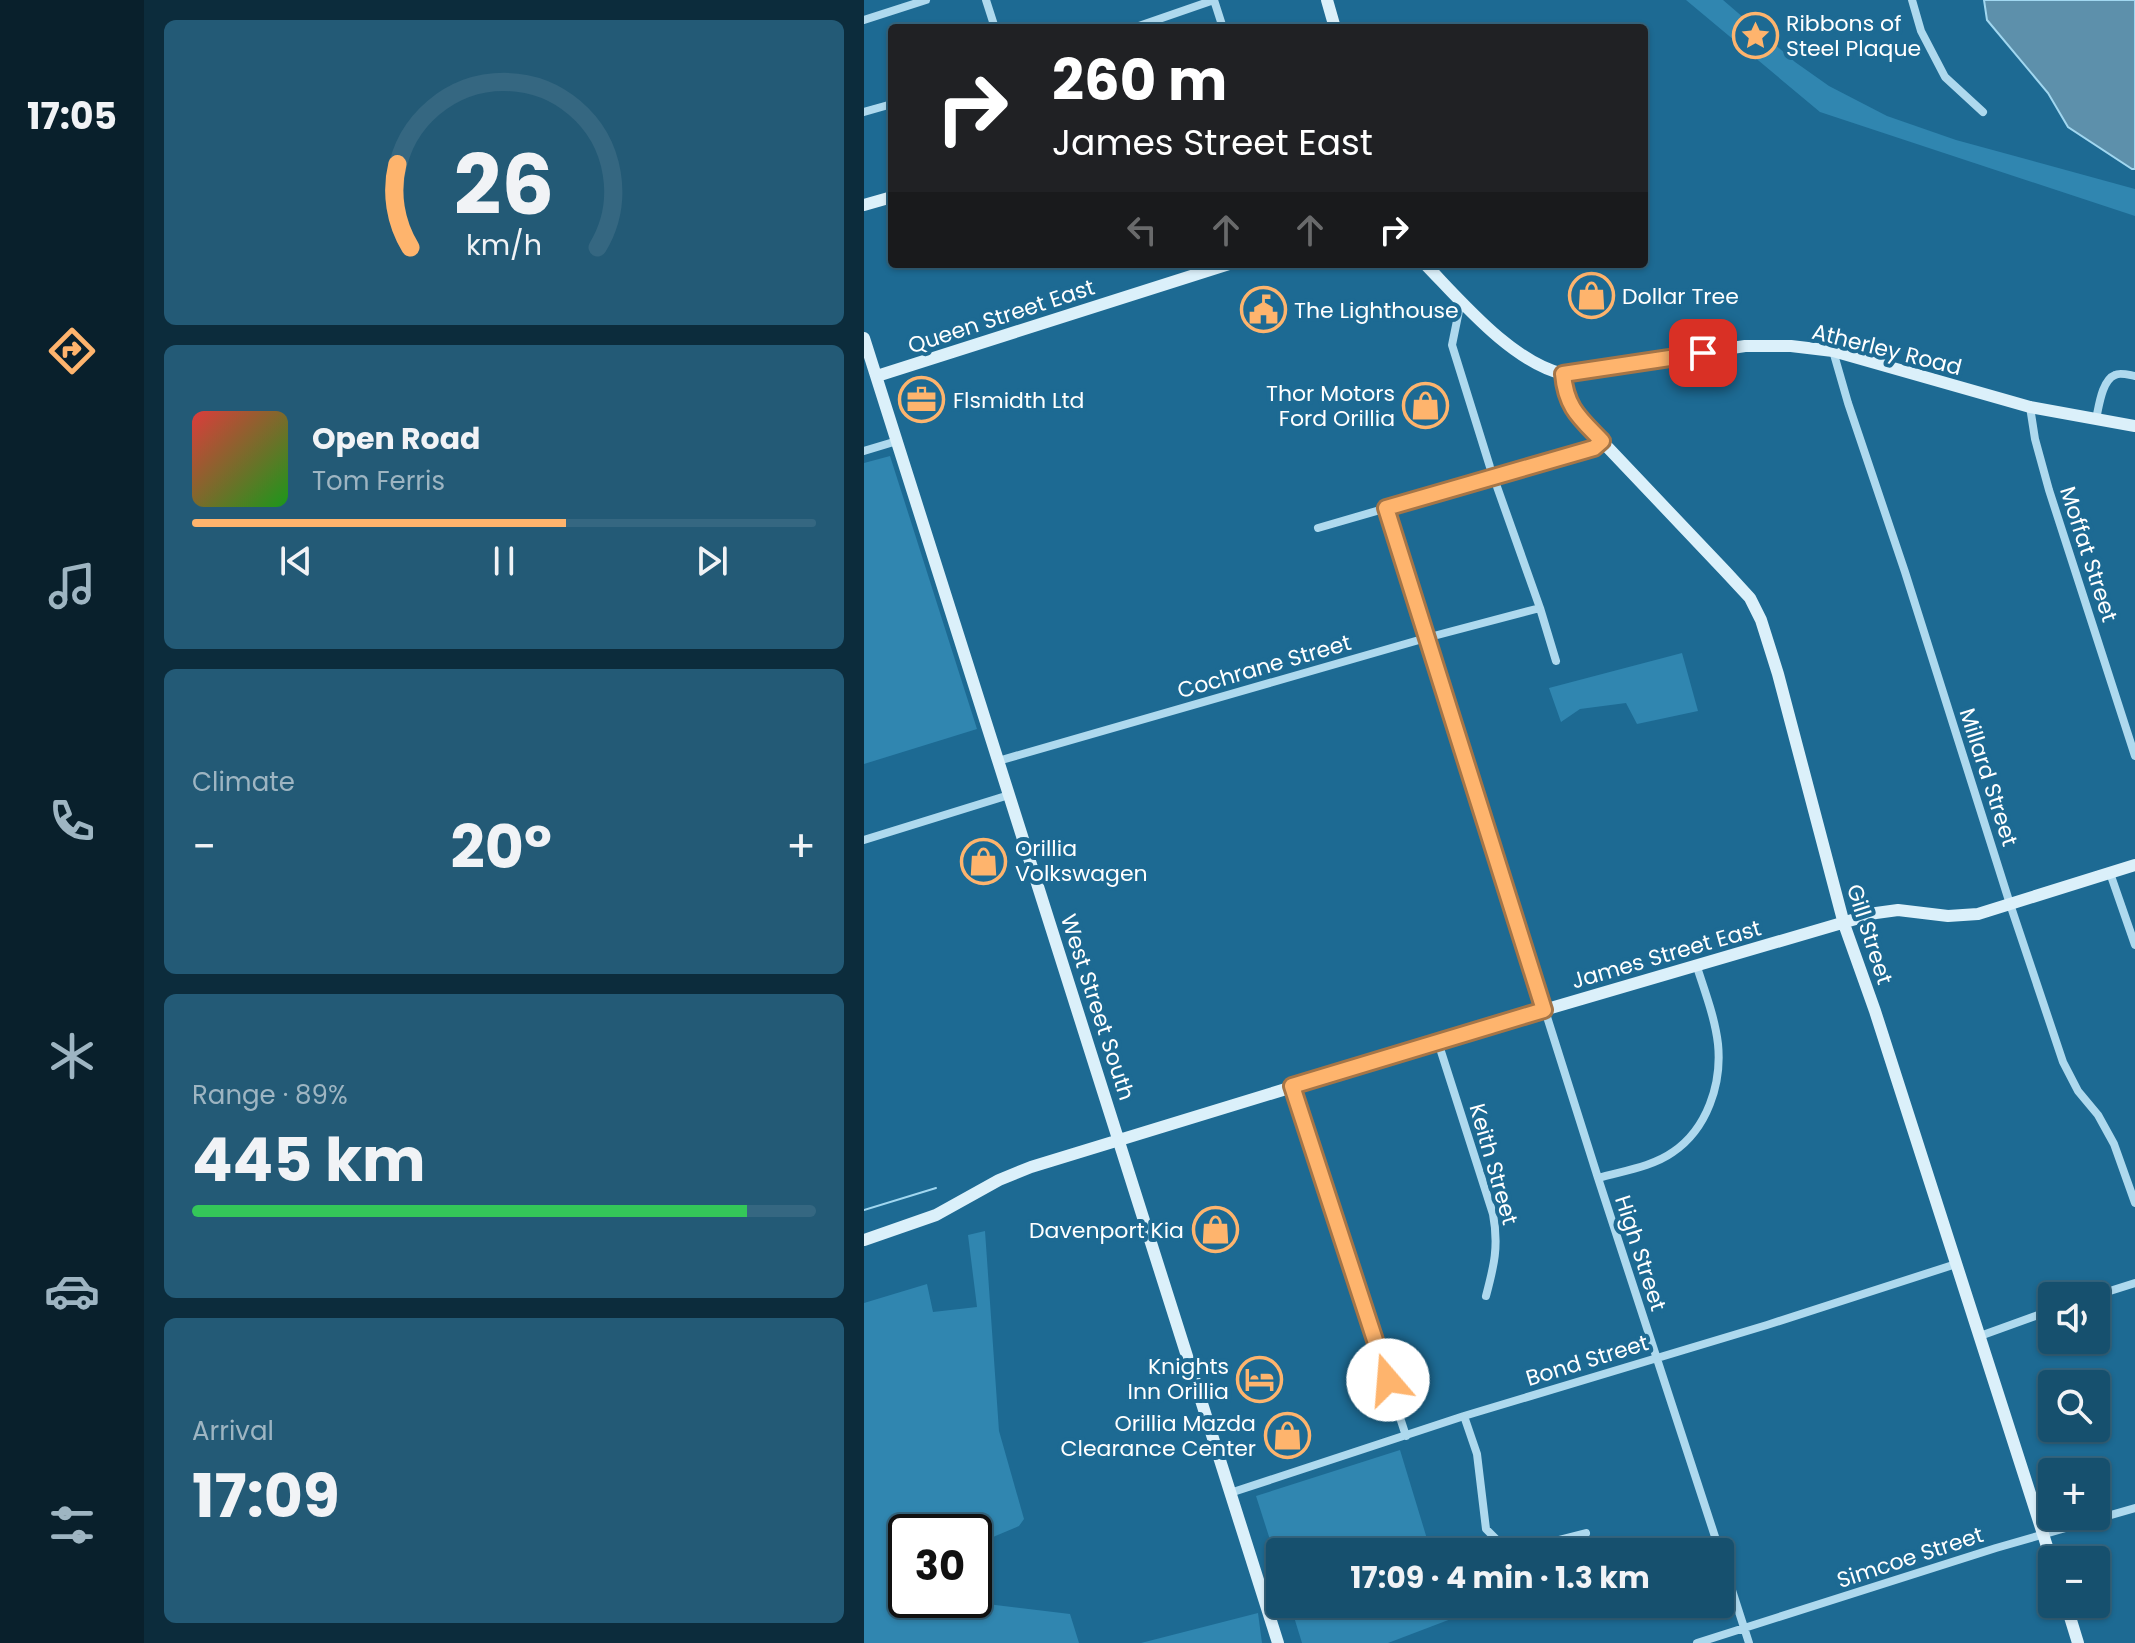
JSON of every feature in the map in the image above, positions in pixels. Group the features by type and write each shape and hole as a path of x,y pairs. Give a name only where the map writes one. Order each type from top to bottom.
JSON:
{"street":[{"path":"864,20 926,0"},
{"path":"986,0 994,24"},
{"path":"1145,24 1214,0 1222,24"},
{"path":"1327,0 1334,24"},
{"path":"1912,0 1921,31 1945,77 1983,112"},
{"path":"864,112 888,105"},
{"path":"864,205 888,198"},
{"name":"Queen Street East","path":"877,376 1216,268"},
{"path":"1429,268 1519,353 1551,371 1563,374"},
{"path":"1461,301 1452,345 1556,661"},
{"name":"West Street South","path":"864,338 1278,1643"},
{"name":"Atherley Road","path":"1563,374 1755,345 1791,346 1833,351 2030,407 2135,426"},
{"name":"Millard Street","path":"1833,351 2063,1062 2078,1091 2098,1115 2114,1144 2135,1203"},
{"name":"Gill Street","path":"1563,374 1568,400 1577,415 1750,598 1761,620 1844,924 1875,1011 2047,1546"},
{"path":"2096,419 2104,389 2111,377 2117,374 2135,376"},
{"name":"Moffat Street","path":"2030,407 2049,490 2135,756"},
{"path":"864,451 897,441"},
{"path":"1318,528 1594,448 1602,441"},
{"name":"High Street","path":"1386,508 1715,1538"},
{"name":"Cochrane Street","path":"998,761 1540,608"},
{"path":"864,840 1009,795"},
{"name":"James Street East","path":"864,1240 936,1215 1014,1173 1544,1010 1876,913 1898,910 1948,916 1978,914 2135,865"},
{"path":"2110,873 2135,945"},
{"path":"1598,1178 1671,1154 1693,1136 1707,1113 1719,1057 1715,1028 1697,967"},
{"name":"Keith Street","path":"1438,1042 1493,1214 1497,1236 1494,1266 1486,1296"},
{"path":"1292,1086 1406,1436"},
{"name":"Bond Street","path":"1230,1493 1464,1416 1767,1325 1956,1264"},
{"path":"2110,1291 2135,1283"},
{"path":"1980,1336 2038,1315"},
{"path":"1464,1416 1477,1454 1486,1529 1502,1545 1524,1549 1586,1533"},
{"name":"Simcoe Street","path":"1697,1643 1996,1548 2135,1508"},
{"name":"High Street","path":"1734,1597 1749,1643"},
{"path":"2070,1618 2078,1643"}],"shaded area":[{"path":"1686,0 1723,0 1795,62 1829,86 1887,116 1956,140 2135,189 2135,216 1820,112"},
{"path":"1984,0 2135,0 2135,169 2068,127 2048,93 1987,20"},
{"path":"890,456 977,729 864,764 864,463"},
{"path":"1682,653 1698,711 1637,724 1626,703 1580,709 1561,722 1549,688"},
{"path":"985,1231 999,1431 1024,1519 1019,1526 992,1537 992,1514 888,1514 888,1618 992,1618 992,1605 1070,1614 1079,1643 864,1643 864,1303 927,1284 933,1312 977,1307 968,1235"},
{"path":"1400,1450 1427,1538 1269,1538 1256,1496"},
{"path":"1258,1613 1262,1643 1141,1643"},
{"path":"1294,1618 1451,1619 1388,1643 1302,1643"}],"waterway":[{"path":"864,1210 936,1188"}],"place":[{"name":"Ribbons of Steel Plaque","path":"1755,36"},
{"name":"Dollar Tree","path":"1591,296"},
{"name":"The Lighthouse","path":"1263,310"},
{"name":"Flsmidth Ltd","path":"922,400"},
{"name":"Thor Motors Ford Orillia","path":"1426,406"},
{"name":"Orillia Volkswagen","path":"984,861"},
{"name":"Davenport Kia","path":"1215,1230"},
{"name":"Knights Inn Orillia","path":"1260,1379"},
{"name":"Orillia Mazda Clearance Center","path":"1287,1436"}],"route":[{"path":"1388,1380 1292,1086 1544,1010 1386,508 1594,448 1602,441 1577,415 1566,397 1563,374 1703,353"}]}
